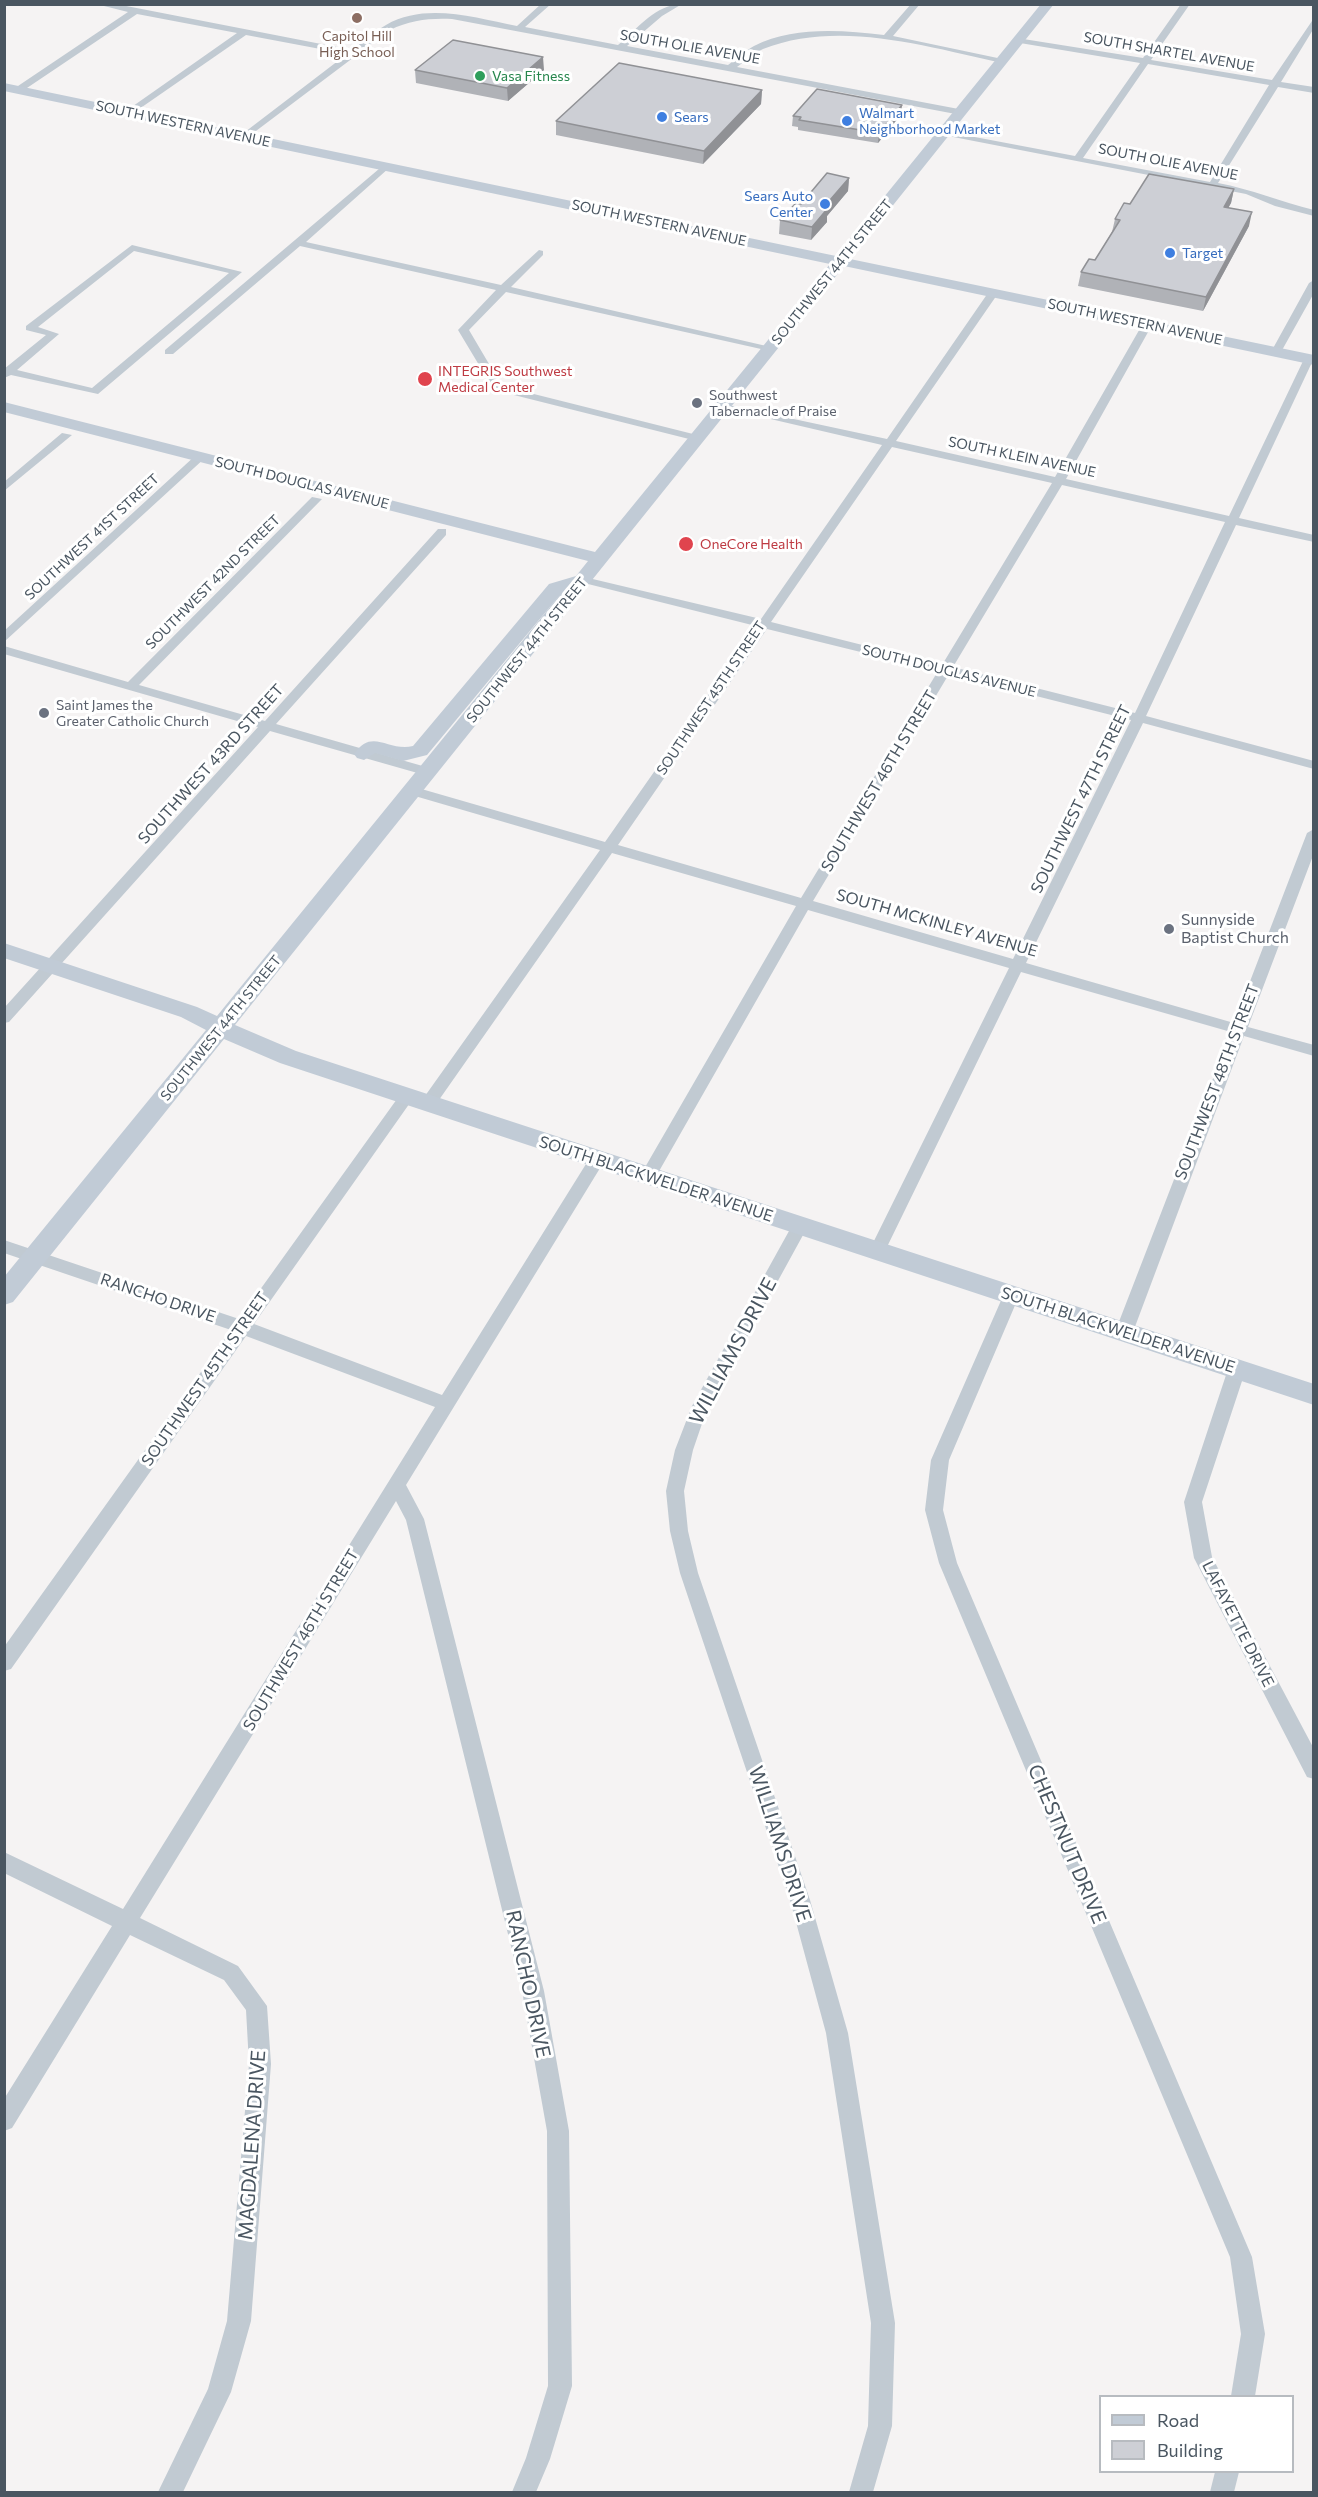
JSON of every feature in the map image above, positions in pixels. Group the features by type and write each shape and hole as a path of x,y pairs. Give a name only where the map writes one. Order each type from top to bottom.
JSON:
{"main road":[{"name":"SOUTHWEST 44TH STREET","path":"4,1295 1048,4"},
{"name":"SOUTH WESTERN AVENUE","path":"11,89 1311,359"},
{"name":"SOUTH DOUGLAS AVENUE","path":"4,407 316,499 592,570"},
{"name":"SOUTH DOUGLAS AVENUE","path":"4,419 66,435 194,462 592,570"},
{"path":"367,750 404,755 420,751 555,588 592,570"},
{"name":"SOUTH BLACKWELDER AVENUE","path":"4,950 189,1012 253,1044 417,1100 1314,1395"}],"street":[{"path":"100,4 354,53"},
{"path":"519,29 547,4"},
{"path":"620,48 659,14 678,4"},
{"path":"886,38 916,4"},
{"path":"1078,158 1186,4"},
{"path":"11,89 135,11"},
{"name":"SOUTH OLIE AVENUE","path":"244,137 400,20 452,16 961,112"},
{"path":"1213,184 1314,20"},
{"path":"129,113 244,32"},
{"path":"731,67 753,48 790,39 846,33 886,38 1003,60"},
{"name":"SOUTH SHARTEL AVENUE","path":"1020,40 1314,90"},
{"name":"SOUTH OLIE AVENUE","path":"943,134 1213,184 1249,192 1278,204 1314,213"},
{"path":"169,352 386,166"},
{"path":"298,243 770,348"},
{"path":"132,248 237,272 94,392 7,373 54,334 30,328 132,248"},
{"path":"539,253 463,330 498,388 697,438"},
{"path":"1276,352 1314,283"},
{"name":"SOUTHWEST 45TH STREET","path":"4,1663 242,1328 610,846 761,624 994,292"},
{"name":"SOUTHWEST 46TH STREET","path":"648,1176 804,904 947,670 1060,479 1147,325"},
{"name":"SOUTHWEST 47TH STREET","path":"877,1251 1139,718 1311,359"},
{"name":"SOUTH KLEIN AVENUE","path":"723,405 1060,479 1314,539"},
{"path":"4,488 66,435"},
{"name":"SOUTHWEST 41ST STREET","path":"4,638 194,462"},
{"name":"SOUTHWEST 42ND STREET","path":"131,686 316,499"},
{"name":"SOUTHWEST 43RD STREET","path":"4,1018 442,532"},
{"name":"SOUTH DOUGLAS AVENUE","path":"592,570 761,624 1139,718 1314,765"},
{"path":"4,650 267,726 367,750 428,772"},
{"name":"SOUTH MCKINLEY AVENUE","path":"413,790 1314,1051"},
{"name":"SOUTHWEST 48TH STREET","path":"1124,1332 1237,1028 1314,833"},
{"name":"SOUTHWEST 46TH STREET","path":"4,2120 597,1160"},
{"name":"WILLIAMS DRIVE","path":"800,1226 698,1411 684,1450 675,1491 679,1531 689,1573 800,1900 837,2033 883,2324 880,2426 861,2493"},
{"name":"RANCHO DRIVE","path":"4,1246 242,1328 446,1404"},
{"name":"CHESTNUT DRIVE","path":"1011,1296 940,1460 934,1510 948,1563 1241,2257 1253,2334 1243,2395"},
{"name":"LAFAYETTE DRIVE","path":"1237,1369 1192,1502 1203,1558 1314,1770"},
{"name":"RANCHO DRIVE","path":"396,1484 418,1530 533,1991 558,2131 560,2386 538,2459 524,2493"},
{"name":"MAGDALENA DRIVE","path":"4,1862 129,1921 231,1973 256,2006 260,2064 239,2321 219,2392 170,2493"},
{"path":"1222,2493 1227,2473"}],"building":[{"path":"453,40 543,57 507,88 415,70"},
{"name":"Sears","path":"619,63 762,90 704,151 556,121"},
{"name":"Walmart Neighborhood Market","path":"817,89 902,105 879,133 799,120 801,117 793,116"},
{"path":"827,173 849,178 824,207 828,208 812,227 780,220 796,203 801,204"},
{"name":"Target","path":"1149,174 1234,189 1224,207 1252,212 1206,297 1081,272 1089,259 1095,260 1120,220 1115,219 1124,203 1130,204"}],"place":[{"name":"Capitol Hill High School","path":"357,18"},
{"name":"Vasa Fitness","path":"480,76"},
{"name":"Sears","path":"662,117"},
{"name":"Walmart Neighborhood Market","path":"847,121"},
{"name":"Sears Auto Center","path":"825,204"},
{"name":"Target","path":"1170,253"},
{"name":"INTEGRIS Southwest Medical Center","path":"425,379"},
{"name":"Southwest Tabernacle of Praise","path":"697,403"},
{"name":"OneCore Health","path":"686,544"},
{"name":"Saint James the Greater Catholic Church","path":"44,713"},
{"name":"Sunnyside Baptist Church","path":"1169,929"}]}
